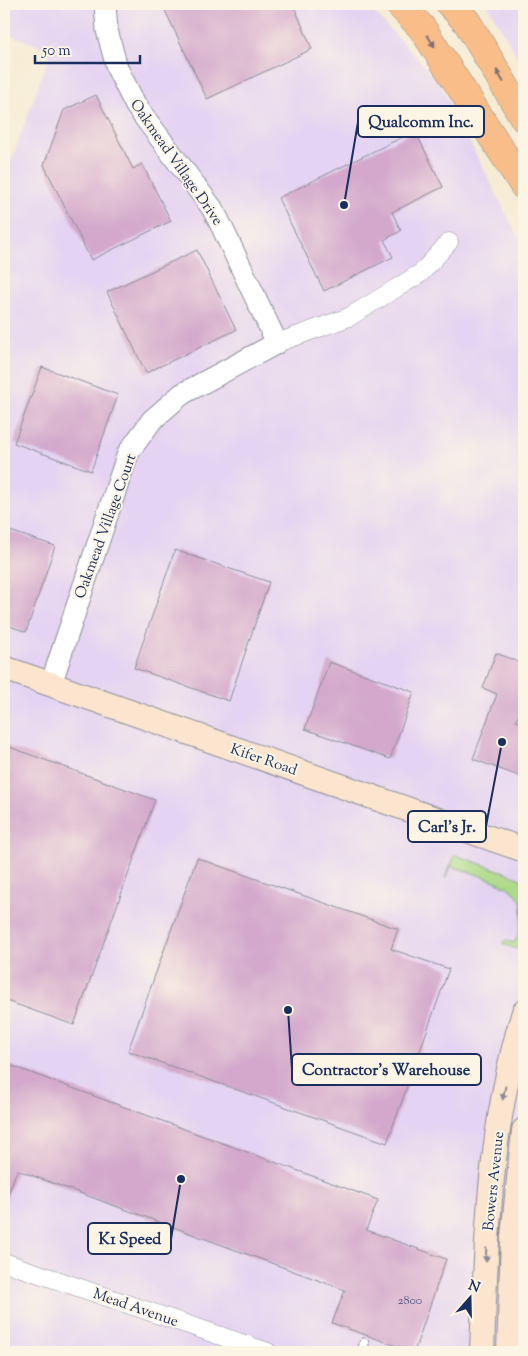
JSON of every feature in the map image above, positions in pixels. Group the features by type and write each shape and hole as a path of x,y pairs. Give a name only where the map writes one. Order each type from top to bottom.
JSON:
{"highway":[{"path":"400,4 422,28 524,186"},
{"path":"450,4 467,22 524,118"}],"main road":[{"name":"Kifer Road","path":"4,668 524,850"},
{"name":"Bowers Avenue","path":"482,1352 486,1245 493,1168 503,1098 524,1012"},
{"name":"Bowers Avenue","path":"509,1352 513,1236 522,1174 524,1130"}],"street":[{"name":"Oakmead Village Drive","path":"105,4 107,30 117,68 136,106 220,221 277,343"},
{"name":"Oakmead Village Court","path":"51,684 128,453 152,420 182,394 277,343 349,317 421,273 449,242"},
{"name":"Mead Avenue","path":"4,1262 268,1352"}],"lane":[{"path":"521,4 524,7"}],"shaded area":[{"path":"4,4 366,4 437,79 524,248 524,1352 4,1352 4,181 51,50 4,33"},
{"path":"487,4 524,4 524,69"}],"green space":[{"path":"455,855 513,875 524,881 524,951 502,943 505,940 514,943 520,931 522,907 521,901 516,894 500,883 451,866 445,878"}],"building":[{"path":"162,4 293,4 312,49 207,99"},
{"path":"96,95 133,169 142,164 171,221 91,260 44,165 64,110"},
{"path":"415,131 443,187 392,212 401,231 384,240 393,257 324,291 278,198"},
{"path":"197,250 236,330 146,373 107,292"},
{"path":"42,367 118,395 91,471 14,443"},
{"path":"4,529 55,546 26,632 4,624"},
{"path":"175,550 269,582 229,701 134,668"},
{"path":"496,653 524,664 524,700 516,721 524,724 524,778 473,759 497,694 483,688"},
{"path":"329,662 414,692 390,759 305,729"},
{"path":"4,745 155,800 74,1025 4,1000"},
{"path":"197,858 398,929 391,949 449,969 387,1143 128,1051"},
{"path":"4,1063 378,1200 366,1230 446,1259 414,1352 332,1323 345,1290 17,1170 4,1202"}],"place":[{"name":"Qualcomm Inc.","path":"344,205"},
{"name":"Carl's Jr.","path":"502,742"},
{"name":"Contractor's Warehouse","path":"288,1010"},
{"name":"K1 Speed","path":"181,1179"}]}
